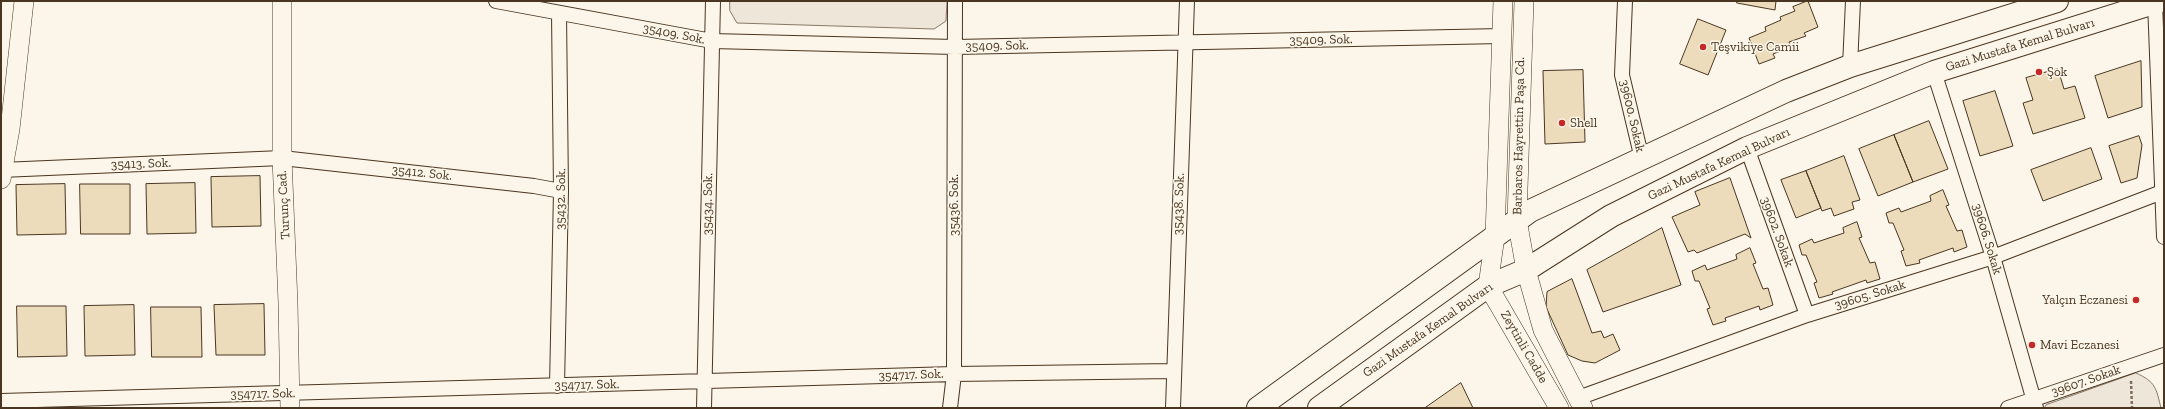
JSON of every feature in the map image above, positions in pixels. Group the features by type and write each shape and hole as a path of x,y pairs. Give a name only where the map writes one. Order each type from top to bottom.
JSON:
{"highway":[{"path":"1258,408 1530,211 1786,90 1850,66 2057,1"},
{"name":"Gazi Mustafa Kemal Bulvarı","path":"1319,408 1488,286 1526,270 1611,216 1747,148 1934,72 2157,2"}],"street":[{"path":"1,173 10,129 24,1"},
{"name":"Turunç Cad.","path":"282,1 282,158 290,401"},
{"name":"35409. Sok.","path":"496,1 712,41 955,47 1502,36"},
{"name":"35434. Sok.","path":"704,408 713,1"},
{"name":"35436. Sok.","path":"950,408 954,374 955,1"},
{"name":"35438. Sok.","path":"1173,408 1186,1"},
{"path":"1488,286 1495,236 1503,1"},
{"name":"Barbaros Hayrettin Paşa Cd.","path":"1524,1 1517,220 1526,270"},
{"name":"39600. Sokak","path":"1625,1 1622,75 1642,159"},
{"path":"1850,66 1853,1"},
{"path":"2157,2 2164,237"},
{"name":"35432. Sok.","path":"557,386 561,191 559,13"},
{"name":"39606. Sokak","path":"1934,72 1993,257 2034,403"},
{"name":"39602. Sokak","path":"1747,148 1807,315"},
{"name":"35413. Sok.","path":"1,173 282,158"},
{"name":"35412. Sok.","path":"282,158 534,186 561,191"},
{"name":"39605. Sokak","path":"1580,403 1807,315 1993,257 2162,192"},
{"name":"Zeytinli Cadde","path":"1526,270 1543,330 1580,403"},
{"name":"Zeytinli Cadde","path":"1488,286 1559,408"},
{"name":"39607. Sokak","path":"2008,408 2034,403 2164,355"},
{"name":"354717. Sok.","path":"1,401 290,401 557,386 954,374 1173,371"}],"path":[{"path":"2130,375 2132,408"}],"shaded area":[{"path":"730,1 947,1 946,21 934,29 737,23 730,11"},
{"path":"2136,373 2148,379 2154,386 2161,408 2044,408 2046,405"}],"building":[{"path":"1737,1 1776,1 1775,10 1737,3"},
{"path":"1808,1 1818,27 1804,33 1806,36 1789,42 1791,47 1773,54 1775,58 1759,64 1749,38 1766,31 1765,27 1781,20 1780,17 1795,11 1793,7"},
{"name":"Teşvikiye Camii","path":"1698,19 1726,30 1708,75 1680,64"},
{"path":"2141,61 2142,107 2108,118 2095,76"},
{"path":"2058,69 2064,89 2075,86 2085,118 2033,134 2023,103 2033,100 2026,78"},
{"path":"1583,70 1585,142 1545,144 1543,71"},
{"path":"1995,91 2013,146 1980,156 1963,101"},
{"path":"1929,121 1948,169 1913,182 1894,135"},
{"path":"1894,135 1913,182 1878,196 1859,149"},
{"path":"2139,136 2142,145 2137,178 2121,183 2109,146"},
{"path":"2091,148 2102,179 2043,201 2031,170"},
{"path":"1844,156 1860,200 1852,202 1854,209 1834,216 1831,208 1822,211 1806,171"},
{"path":"1806,171 1821,208 1796,218 1781,180"},
{"path":"260,176 261,226 212,227 211,177"},
{"path":"1730,178 1751,238 1745,234 1697,253 1694,250 1688,252 1672,217 1700,205 1695,192"},
{"path":"195,183 196,233 147,234 146,184"},
{"path":"65,184 66,234 17,235 16,185"},
{"path":"80,184 130,184 130,234 81,234"},
{"path":"1943,190 1949,205 1946,206 1957,231 1962,230 1967,247 1954,252 1953,248 1919,260 1920,263 1906,266 1901,251 1904,250 1893,223 1889,223 1886,213 1899,208 1901,212 1931,201 1930,196"},
{"path":"1857,222 1862,237 1859,238 1870,263 1875,262 1880,279 1867,283 1866,280 1832,292 1833,294 1819,298 1814,283 1817,282 1806,255 1802,255 1799,245 1812,239 1814,243 1844,233 1843,228"},
{"path":"1662,228 1681,285 1603,312 1587,270"},
{"path":"1750,248 1756,263 1753,264 1763,289 1768,288 1773,305 1760,310 1759,306 1725,318 1726,321 1713,325 1707,309 1710,308 1699,281 1695,281 1692,271 1705,265 1707,270 1737,259 1736,255"},
{"path":"1572,279 1592,333 1601,331 1604,338 1613,334 1620,350 1595,363 1582,361 1568,355 1546,307 1547,292"},
{"path":"264,304 265,355 216,355 214,305"},
{"path":"134,305 135,355 85,356 84,306"},
{"path":"17,306 66,306 67,356 18,357"},
{"path":"151,307 201,307 202,357 152,357"},
{"path":"1461,383 1473,408 1425,408"}],"place":[{"name":"Teşvikiye Camii","path":"1703,47"},
{"name":"Şok","path":"2039,72"},
{"name":"Shell","path":"1562,123"},
{"name":"Yalçın Eczanesi","path":"2136,300"},
{"name":"Mavi Eczanesi","path":"2032,345"}]}
